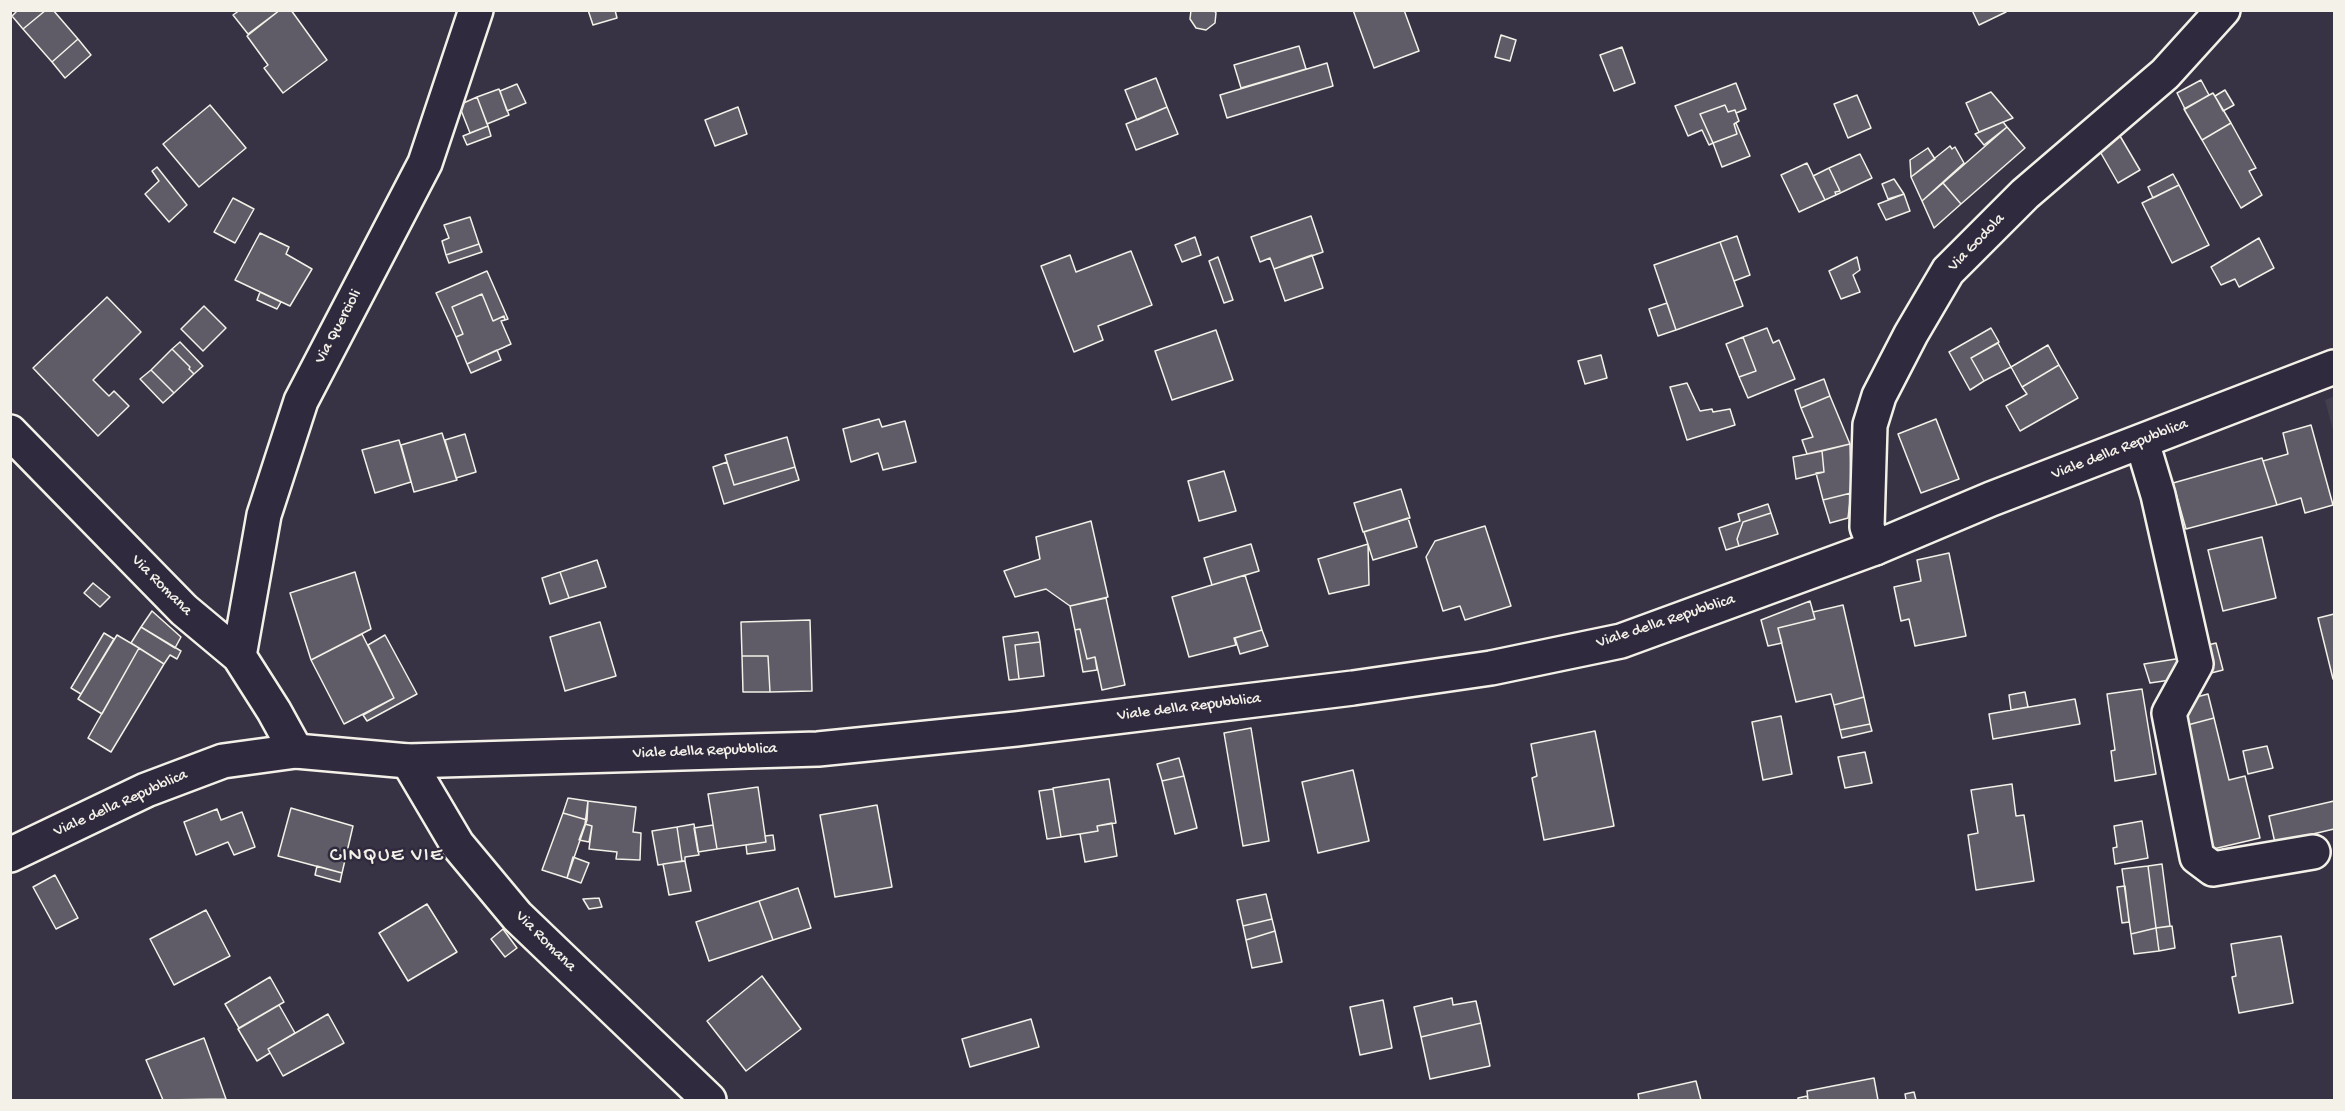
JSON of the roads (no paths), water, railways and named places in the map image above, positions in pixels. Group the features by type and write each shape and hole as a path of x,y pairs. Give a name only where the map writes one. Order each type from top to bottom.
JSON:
{"street":[{"name":"Via Quercioli","path":"238,656 264,515 301,401 425,162 476,10"},
{"name":"Via Godola","path":"1875,548 1867,527 1870,424 1879,396 1911,334 1948,271 2025,194 2165,74 2223,10"},
{"name":"Viale della Repubblica","path":"10,855 146,790 223,761 296,751 408,761 818,749 1063,723 1353,688 1491,668 1622,641 1875,548 1991,500 2334,367"},
{"name":"Via Romana","path":"10,432 184,610 238,656 274,711 296,751"},
{"path":"2142,442 2158,495 2196,664 2169,713 2197,857 2213,869 2313,852"},
{"name":"Via Romana","path":"408,761 457,844 517,916 709,1101"}],"district":[{"name":"CINQUE VIE","path":"387,857"}]}
